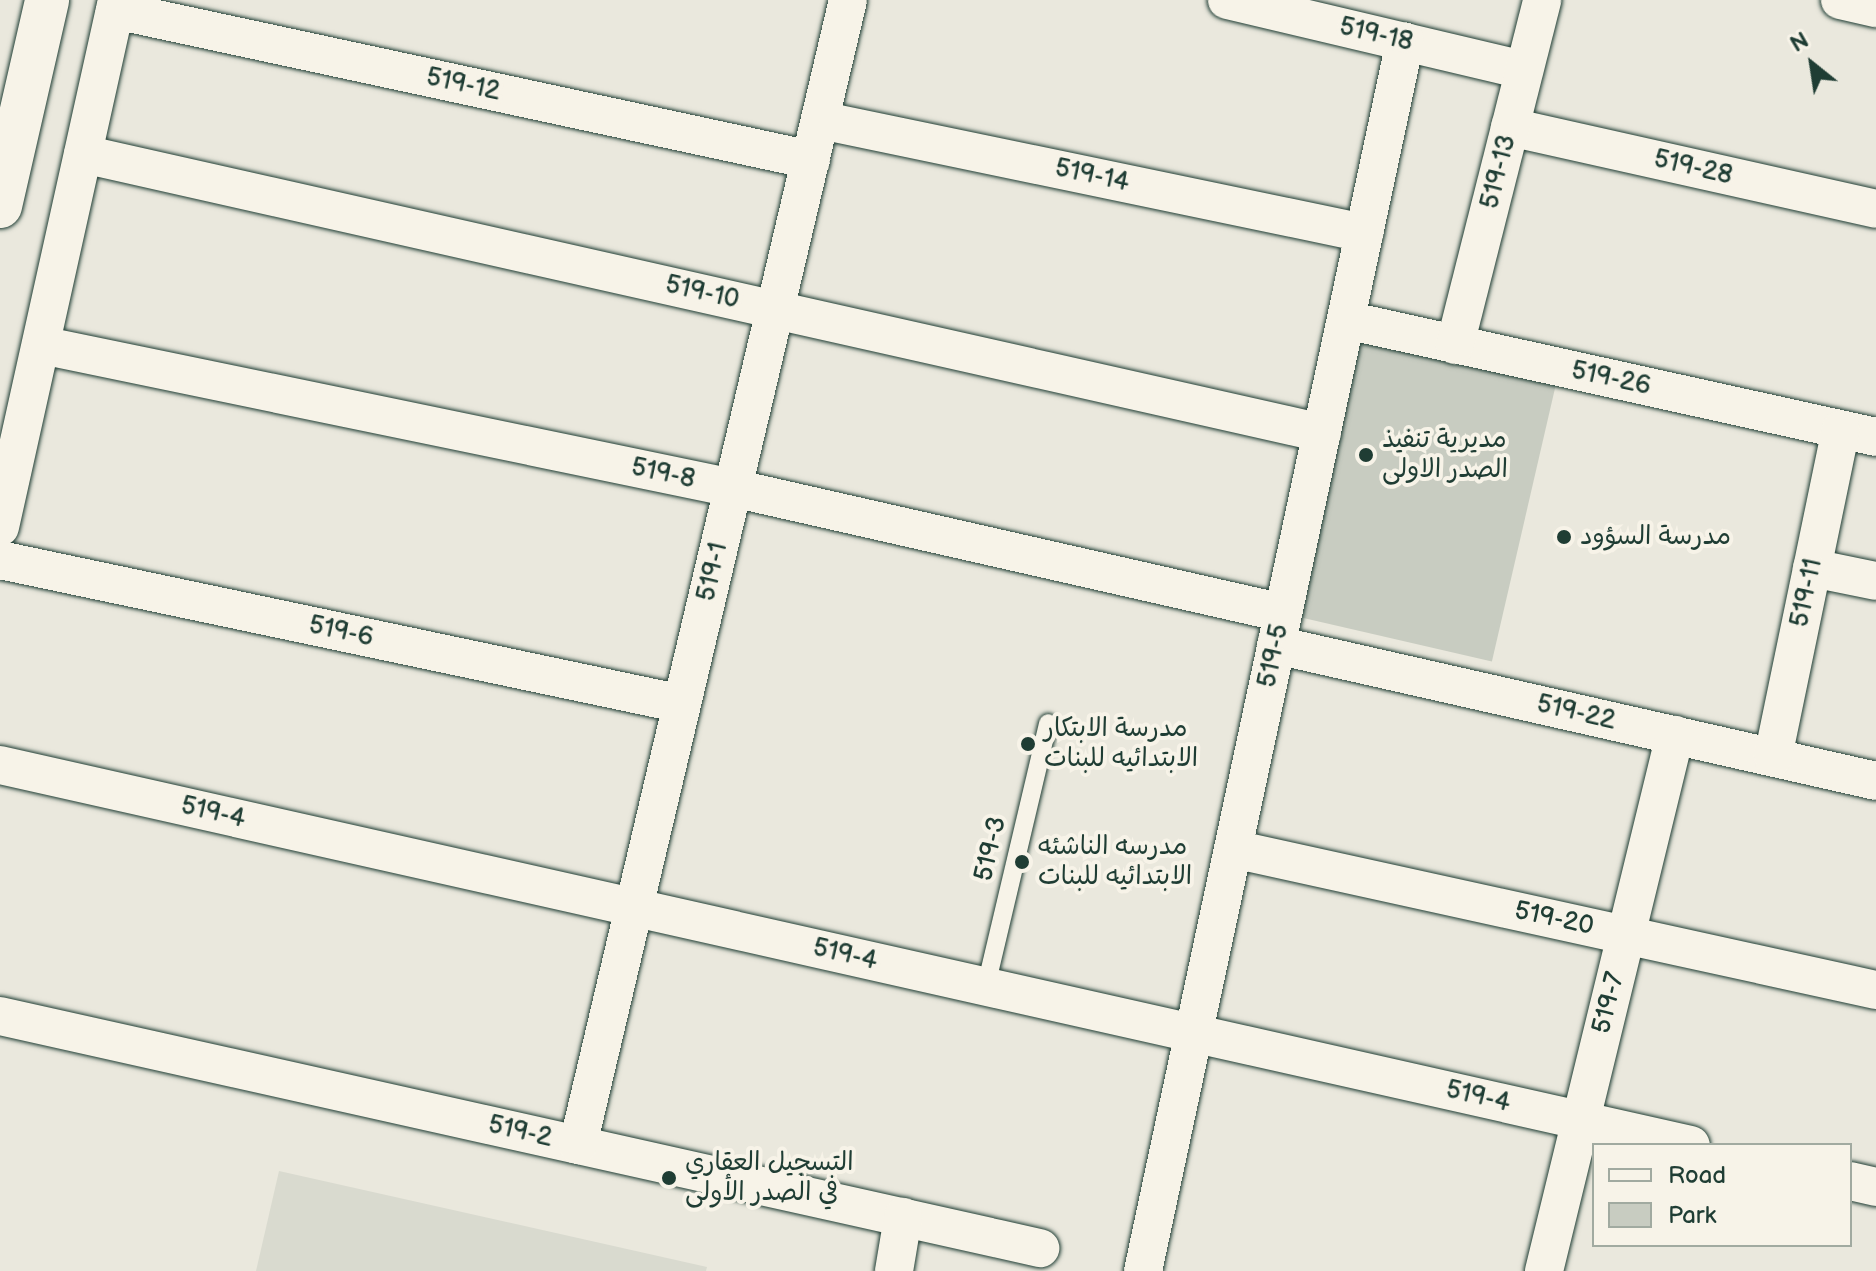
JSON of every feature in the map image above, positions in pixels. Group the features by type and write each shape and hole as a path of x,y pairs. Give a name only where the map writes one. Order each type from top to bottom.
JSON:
{"main road":[{"path":"0,206 47,0"}],"street":[{"name":"519-1","path":"578,1145 848,0"},
{"name":"519-18","path":"1227,0 1524,70"},
{"name":"519-13","path":"1455,345 1542,0"},
{"path":"1840,0 1876,8"},
{"path":"0,527 116,5"},
{"name":"519-12","path":"116,5 811,160"},
{"name":"519-5","path":"1143,1271 1405,42"},
{"name":"519-14","path":"820,120 1364,233"},
{"name":"519-28","path":"1510,127 1876,209"},
{"name":"519-10","path":"83,154 1322,433"},
{"name":"519-26","path":"1346,320 1858,434"},
{"name":"519-8","path":"41,345 733,488 1280,629"},
{"name":"519-11","path":"1773,757 1812,568 1858,434"},
{"name":"519-6","path":"0,560 682,704"},
{"path":"1812,568 1876,581"},
{"name":"519-22","path":"1280,629 1675,735 1876,781"},
{"name":"519-7","path":"1544,1271 1675,735"},
{"name":"519-4","path":"0,765 1682,1143"},
{"name":"519-20","path":"1233,849 1876,990"},
{"name":"519-2","path":"0,1016 1040,1248"},
{"path":"1852,1181 1876,1187"},
{"path":"894,1271 903,1217"}],"lane":[{"name":"519-3","path":"986,986 1048,723"}],"shaded area":[{"path":"279,1171 707,1267 706,1271 256,1271"}],"green space":[{"path":"1346,320 1559,369 1492,662 1279,612"}],"place":[{"name":"مديرية تنفيذ الصدر الاولى","path":"1366,455"},
{"name":"مدرسة السؤود","path":"1564,537"},
{"name":"مدرسة الابتكار الابتدائيه للبنات","path":"1028,744"},
{"name":"مدرسه الناشئه الابتدائيه للبنات","path":"1022,862"},
{"name":"التسجيل العقاري في الصدر الأولى","path":"669,1178"}]}
